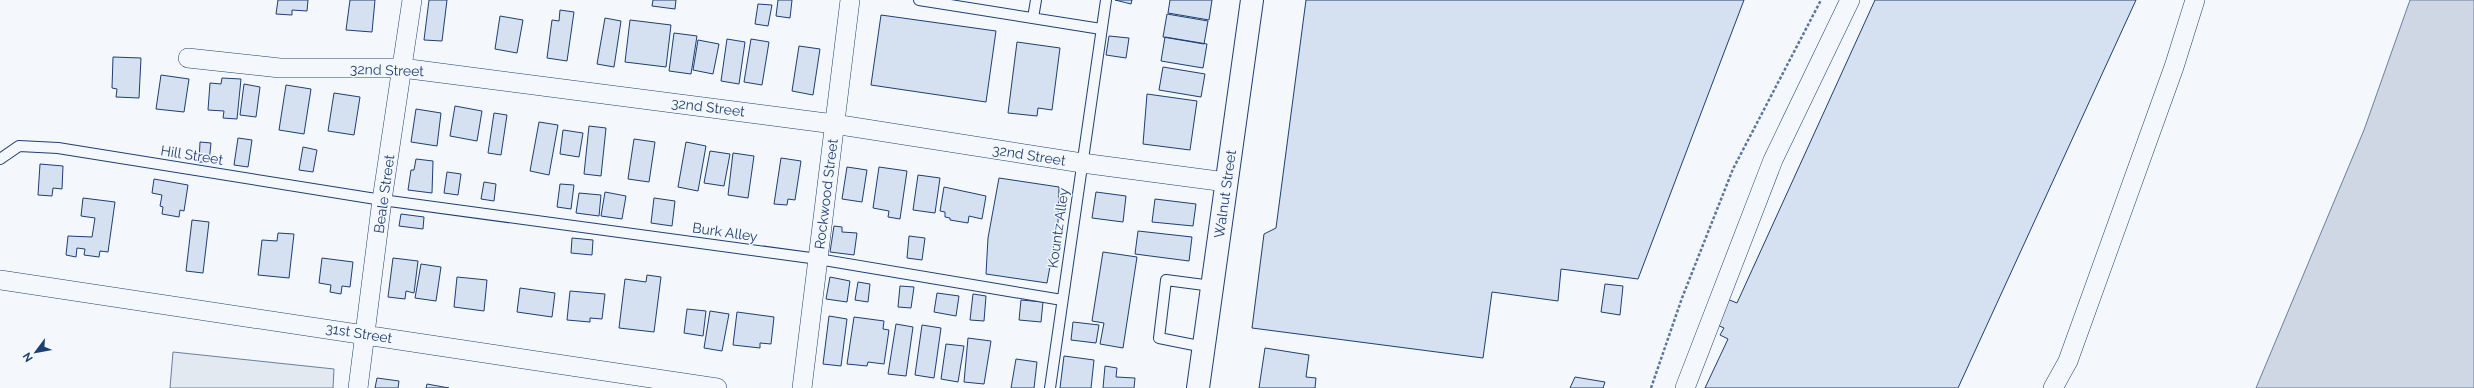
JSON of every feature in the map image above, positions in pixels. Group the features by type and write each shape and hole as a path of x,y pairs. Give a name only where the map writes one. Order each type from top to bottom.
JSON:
{"main road":[{"name":"Walnut Street","path":"1198,388 1252,0"}],"street":[{"name":"Beale Street","path":"358,388 382,200 412,0"},
{"name":"Rockwood Street","path":"802,388 850,0"},
{"path":"1685,388 1773,160 1850,0"},
{"path":"2054,388 2068,361 2174,67 2195,0"},
{"name":"32nd Street","path":"188,58 280,68 402,68 834,124 1082,163 1226,182"},
{"name":"31st Street","path":"0,280 717,388"}],"lane":[{"path":"918,0 973,4 1033,18 1101,29"},
{"path":"1033,18 1036,0"},
{"name":"Kountz Alley","path":"1050,388 1106,0"},
{"name":"Hill Street","path":"0,159 19,146 58,148 382,200"},
{"name":"Burk Alley","path":"382,200 818,259 1062,300"},
{"path":"1204,347 1159,338 1166,280 1212,286"}],"path":[{"path":"1651,388 1682,298 1733,169 1820,0"}],"shaded area":[{"path":"2410,0 2474,0 2474,388 2256,388 2364,130"},
{"path":"173,352 334,369 333,388 170,388"}],"building":[{"path":"278,0 308,0 307,11 292,10 292,15 276,14"},
{"path":"350,0 375,0 372,32 346,30"},
{"path":"429,0 447,0 442,41 424,40"},
{"path":"653,0 676,0 675,9 652,6"},
{"path":"778,0 792,0 790,18 776,16"},
{"path":"1115,0 1132,0 1131,4"},
{"path":"1170,0 1212,0 1209,20 1168,13"},
{"path":"1306,0 1744,0 1638,279 1561,269 1558,301 1492,292 1483,358 1252,328 1264,234 1276,228"},
{"path":"1875,0 2136,0 1958,388 1705,388 1728,339 1720,335 1724,328 1715,324 1727,299 1737,303"},
{"path":"758,4 772,5 768,26 755,24"},
{"path":"560,10 574,12 567,61 547,58 552,20 559,21"},
{"path":"1167,14 1208,21 1204,44 1163,37"},
{"path":"881,15 996,31 986,102 871,85"},
{"path":"500,16 523,20 517,53 495,49"},
{"path":"605,18 621,21 614,67 597,64"},
{"path":"630,20 671,25 666,67 625,62"},
{"path":"674,33 697,36 691,74 669,71"},
{"path":"1109,36 1129,38 1126,58 1106,55"},
{"path":"1165,37 1207,44 1203,68 1161,61"},
{"path":"727,39 745,42 739,84 721,81"},
{"path":"751,39 769,42 762,85 744,82"},
{"path":"698,40 719,44 713,74 693,70"},
{"path":"1017,42 1060,48 1052,110 1038,108 1037,116 1008,113"},
{"path":"799,46 820,49 813,95 792,91"},
{"path":"113,57 141,58 139,98 116,97 117,89 112,88"},
{"path":"1163,67 1205,74 1201,97 1159,90"},
{"path":"161,75 189,79 184,112 156,109"},
{"path":"222,78 241,79 237,119 223,118 224,111 208,110 210,83 221,84"},
{"path":"244,84 260,87 256,117 240,115"},
{"path":"286,85 311,89 304,134 279,130"},
{"path":"334,93 360,97 354,135 328,131"},
{"path":"1147,94 1197,101 1190,150 1143,144"},
{"path":"455,106 482,111 477,141 450,136"},
{"path":"416,109 441,113 437,146 411,142"},
{"path":"494,113 507,115 501,155 488,153"},
{"path":"539,122 558,125 549,175 530,171"},
{"path":"589,126 606,128 601,176 584,174"},
{"path":"563,130 583,133 579,157 560,154"},
{"path":"238,138 252,140 248,167 234,165"},
{"path":"634,139 655,142 649,182 628,179"},
{"path":"200,142 211,143 209,162 199,162"},
{"path":"686,142 706,146 698,191 678,187"},
{"path":"303,147 317,150 313,172 299,170"},
{"path":"710,151 730,154 724,186 704,183"},
{"path":"733,153 754,156 748,198 728,195"},
{"path":"781,158 801,161 795,200 788,199 787,205 774,204"},
{"path":"416,159 433,161 432,193 408,190 411,170 414,170"},
{"path":"40,164 63,166 62,189 53,188 52,196 38,195"},
{"path":"847,167 867,170 862,202 842,199"},
{"path":"879,167 907,171 900,219 888,217 889,211 873,208"},
{"path":"447,172 461,174 458,195 444,193"},
{"path":"918,175 940,178 935,213 913,210"},
{"path":"999,178 1059,187 1058,222 1047,283 986,274 988,238"},
{"path":"154,179 188,185 184,211 180,210 179,217 162,214 163,207 160,206 162,195 152,193"},
{"path":"484,182 496,184 494,201 481,199"},
{"path":"560,184 574,185 571,209 557,207"},
{"path":"944,187 986,196 982,219 969,216 968,223 950,220 950,218 945,217 945,212 940,211"},
{"path":"605,192 626,196 622,219 601,216"},
{"path":"1096,192 1126,196 1123,222 1092,218"},
{"path":"579,193 601,195 599,216 576,213"},
{"path":"83,198 115,202 108,252 100,251 99,257 84,255 85,249 77,248 76,257 66,255 68,236 92,237 95,218 81,216"},
{"path":"654,198 675,201 672,226 651,223"},
{"path":"1155,199 1196,204 1193,226 1152,222"},
{"path":"401,214 424,217 423,229 399,226"},
{"path":"192,220 209,222 203,273 186,271"},
{"path":"834,226 842,227 842,232 857,233 854,255 830,252"},
{"path":"1138,231 1192,237 1189,261 1135,254"},
{"path":"278,233 294,234 289,278 258,275 262,240 277,241"},
{"path":"909,236 925,238 922,260 907,258"},
{"path":"572,238 593,240 592,255 571,253"},
{"path":"1103,252 1137,257 1123,348 1100,344 1104,323 1092,321"},
{"path":"322,258 353,262 350,287 342,286 341,294 330,292 331,285 319,283"},
{"path":"393,258 418,261 414,293 406,291 405,299 388,297"},
{"path":"421,264 441,267 436,301 415,298"},
{"path":"647,275 661,277 654,332 619,328 625,279 646,282"},
{"path":"457,277 487,280 484,311 454,307"},
{"path":"830,277 850,281 847,302 826,299"},
{"path":"858,282 870,284 868,302 855,300"},
{"path":"1605,284 1623,286 1620,315 1601,312"},
{"path":"900,286 914,287 911,308 898,307"},
{"path":"520,288 555,293 552,317 517,312"},
{"path":"570,291 605,294 602,319 590,318 590,322 567,320"},
{"path":"937,293 959,296 956,316 934,312"},
{"path":"973,294 986,296 984,321 970,320"},
{"path":"1021,300 1043,302 1041,322 1019,320"},
{"path":"687,309 706,311 703,336 684,333"},
{"path":"710,311 729,314 722,351 704,348"},
{"path":"737,312 774,317 771,344 760,343 760,348 733,345"},
{"path":"829,316 847,319 841,366 823,364"},
{"path":"854,317 884,321 883,329 889,330 884,364 868,362 867,366 847,364"},
{"path":"1073,322 1099,325 1096,343 1071,340"},
{"path":"896,324 913,327 906,376 888,374"},
{"path":"922,325 941,328 934,378 915,375"},
{"path":"968,338 991,341 984,384 964,382"},
{"path":"946,344 964,346 958,382 941,379"},
{"path":"1265,348 1309,355 1306,377 1316,378 1315,388 1259,388"},
{"path":"1064,356 1094,360 1091,388 1060,388"},
{"path":"1016,359 1037,362 1034,388 1011,388"},
{"path":"1105,366 1117,368 1116,377 1135,378 1134,388 1103,388"},
{"path":"1575,377 1605,382 1603,388 1570,388"},
{"path":"377,378 399,381 398,388 375,388"},
{"path":"427,384 449,388 426,388"}]}
